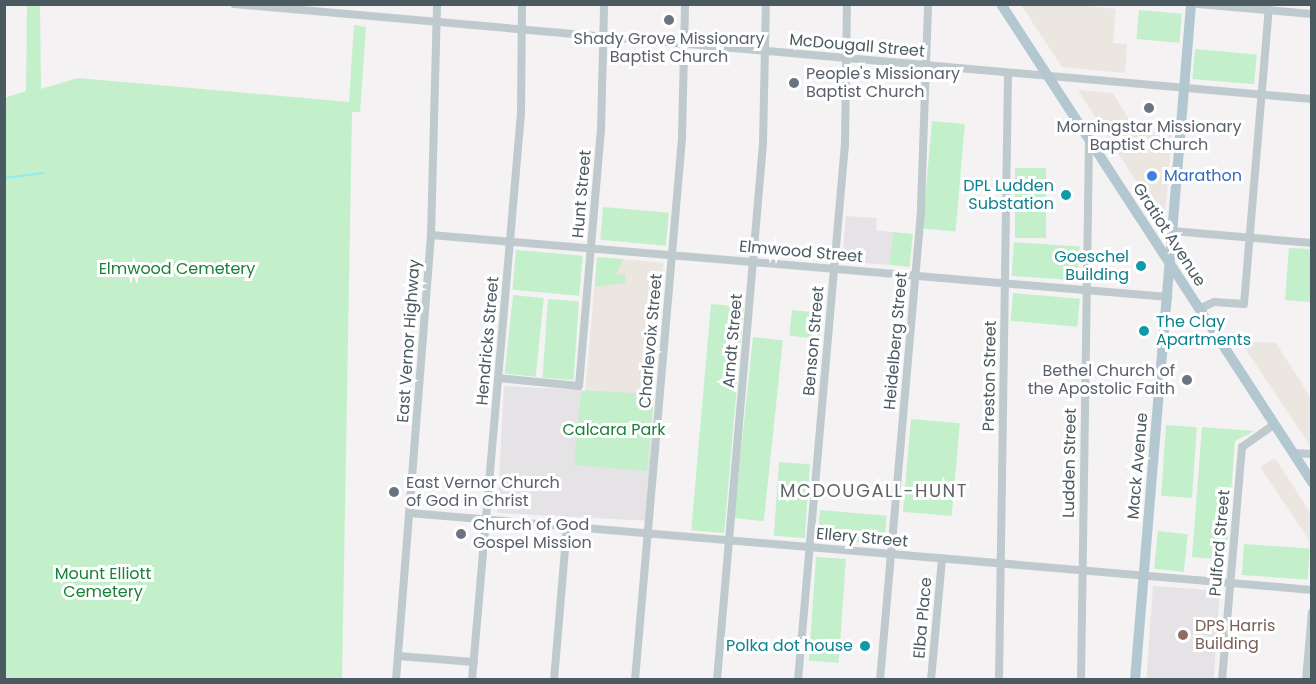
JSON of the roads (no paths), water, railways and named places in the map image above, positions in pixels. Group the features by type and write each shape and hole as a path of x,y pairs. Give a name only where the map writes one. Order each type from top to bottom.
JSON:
{"main road":[{"name":"Gratiot Avenue","path":"1000,4 1311,482"},
{"name":"Mack Avenue","path":"1135,680 1191,4"}],"street":[{"name":"McDougall Street","path":"234,4 1311,99"},
{"name":"East Vernor Highway","path":"396,680 431,235 437,4"},
{"name":"Hendricks Street","path":"472,680 510,240 522,4"},
{"name":"Hunt Street","path":"498,378 579,386 591,247 604,4"},
{"name":"Charlevoix Street","path":"635,680 672,254 685,4"},
{"name":"Arndt Street","path":"717,680 753,261 766,4"},
{"name":"Benson Street","path":"798,680 834,268 847,4"},
{"name":"Heidelberg Street","path":"880,680 915,275 927,66 928,4"},
{"path":"1198,4 1269,8 1311,14"},
{"path":"1199,309 1214,302 1244,304 1269,8"},
{"name":"Preston Street","path":"999,680 1008,73"},
{"name":"Ludden Street","path":"1081,680 1089,140"},
{"path":"1172,231 1311,243"},
{"name":"Elmwood Street","path":"431,235 1168,297"},
{"name":"Pulford Street","path":"1222,680 1239,473 1244,444 1274,425"},
{"path":"1293,453 1311,454"},
{"name":"Ellery Street","path":"410,513 1311,590"},
{"path":"554,680 567,526"},
{"name":"Elba Place","path":"931,680 942,558"},
{"path":"1306,680 1311,612"},
{"path":"398,656 474,662"}],"waterway":[{"path":"4,178 44,173"}],"place":[{"name":"Shady Grove Missionary Baptist Church","path":"669,20"},
{"name":"People's Missionary Baptist Church","path":"794,83"},
{"name":"Morningstar Missionary Baptist Church","path":"1149,108"},
{"name":"Marathon","path":"1152,176"},
{"name":"DPL Ludden Substation","path":"1066,195"},
{"name":"Goeschel Building","path":"1141,266"},
{"name":"The Clay Apartments","path":"1144,331"},
{"name":"Bethel Church of the Apostolic Faith","path":"1187,380"},
{"name":"East Vernor Church of God in Christ","path":"394,492"},
{"name":"Church of God Gospel Mission","path":"461,534"},
{"name":"DPS Harris Building","path":"1183,635"},
{"name":"Polka dot house","path":"865,646"}],"district":[{"name":"MCDOUGALL-HUNT","path":"874,491"}],"park label":[{"name":"Elmwood Cemetery","path":"177,269"},
{"name":"Calcara Park","path":"614,430"},
{"name":"Mount Elliott Cemetery","path":"103,583"}]}
